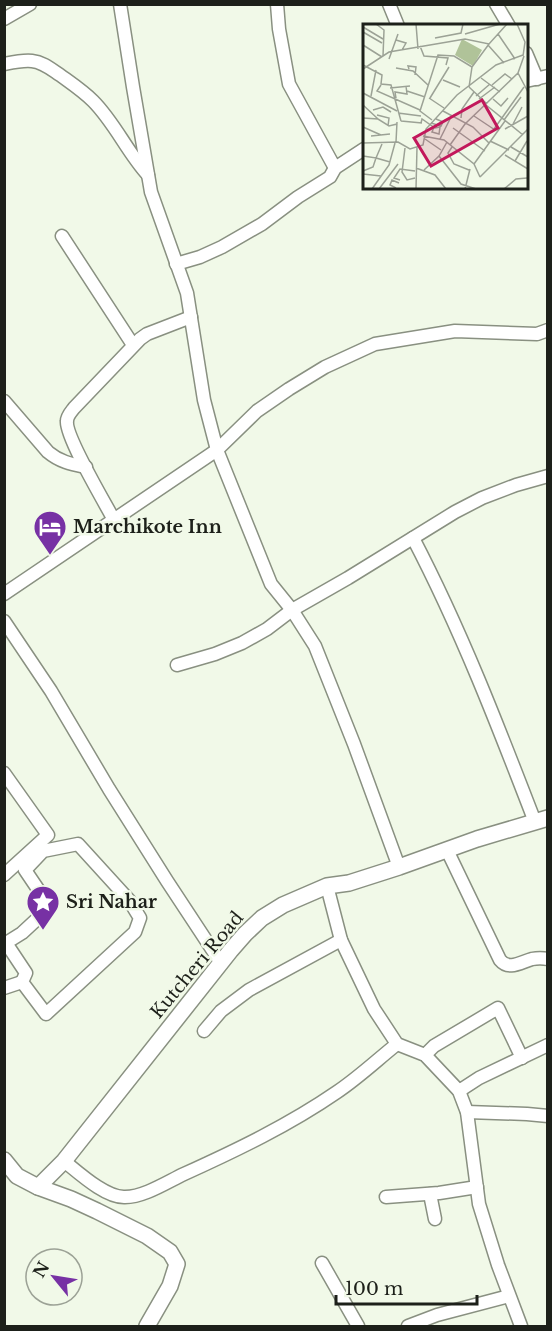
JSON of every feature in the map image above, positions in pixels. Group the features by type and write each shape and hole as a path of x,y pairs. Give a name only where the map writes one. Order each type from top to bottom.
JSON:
{"main road":[{"name":"Kutcheri Road","path":"38,1187 64,1161 221,963 262,918 283,905 327,886 349,883 477,839 541,820"},
{"path":"4,1161 17,1176 38,1187 97,1210 147,1236 170,1252 177,1264 170,1286 147,1326"}],"street":[{"path":"4,19 30,4"},
{"path":"120,4 151,192 187,294 204,400 217,450 271,584 292,610 315,646 399,867"},
{"path":"277,4 289,84 334,168"},
{"path":"389,4 397,24"},
{"path":"496,4 508,24"},
{"path":"528,58 537,79"},
{"path":"4,63 34,61 46,65 75,86 93,101 148,175"},
{"path":"176,264 222,247 262,224 330,177 334,168 363,150"},
{"path":"62,236 133,345"},
{"path":"114,520 69,430 67,422 69,416 133,345 147,334 190,317"},
{"path":"4,594 217,450 257,411 325,367 375,344 454,332 537,334 548,330"},
{"path":"4,401 56,459 86,467"},
{"path":"177,665 242,643 267,629 292,610 482,498 548,476"},
{"path":"414,538 437,584 541,820"},
{"path":"4,621 51,691 109,789 221,963"},
{"path":"4,773 48,835 4,875"},
{"path":"4,988 22,982 26,973 5,944 22,933 50,907 26,870 43,851 78,843 129,900 140,918 135,932 46,1014 22,982"},
{"path":"447,850 500,960 509,966 532,959 548,958"},
{"path":"327,886 341,940 374,1009 397,1044 425,1055 459,1091 467,1112 479,1204 521,1326"},
{"path":"204,1031 221,1011 249,990 341,940"},
{"path":"425,1055 434,1047 498,1008 522,1058"},
{"path":"64,1161 114,1196 124,1198 138,1195 279,1128 338,1092 397,1044"},
{"path":"459,1091 479,1078 548,1045"},
{"path":"467,1112 548,1116"},
{"path":"386,1197 477,1187"},
{"path":"429,1194 435,1219"},
{"path":"322,1263 358,1326"},
{"path":"408,1326 509,1296"}],"place":[{"name":"Marchikote Inn","path":"50,556"},
{"name":"Sri Nahar","path":"43,931"}]}
